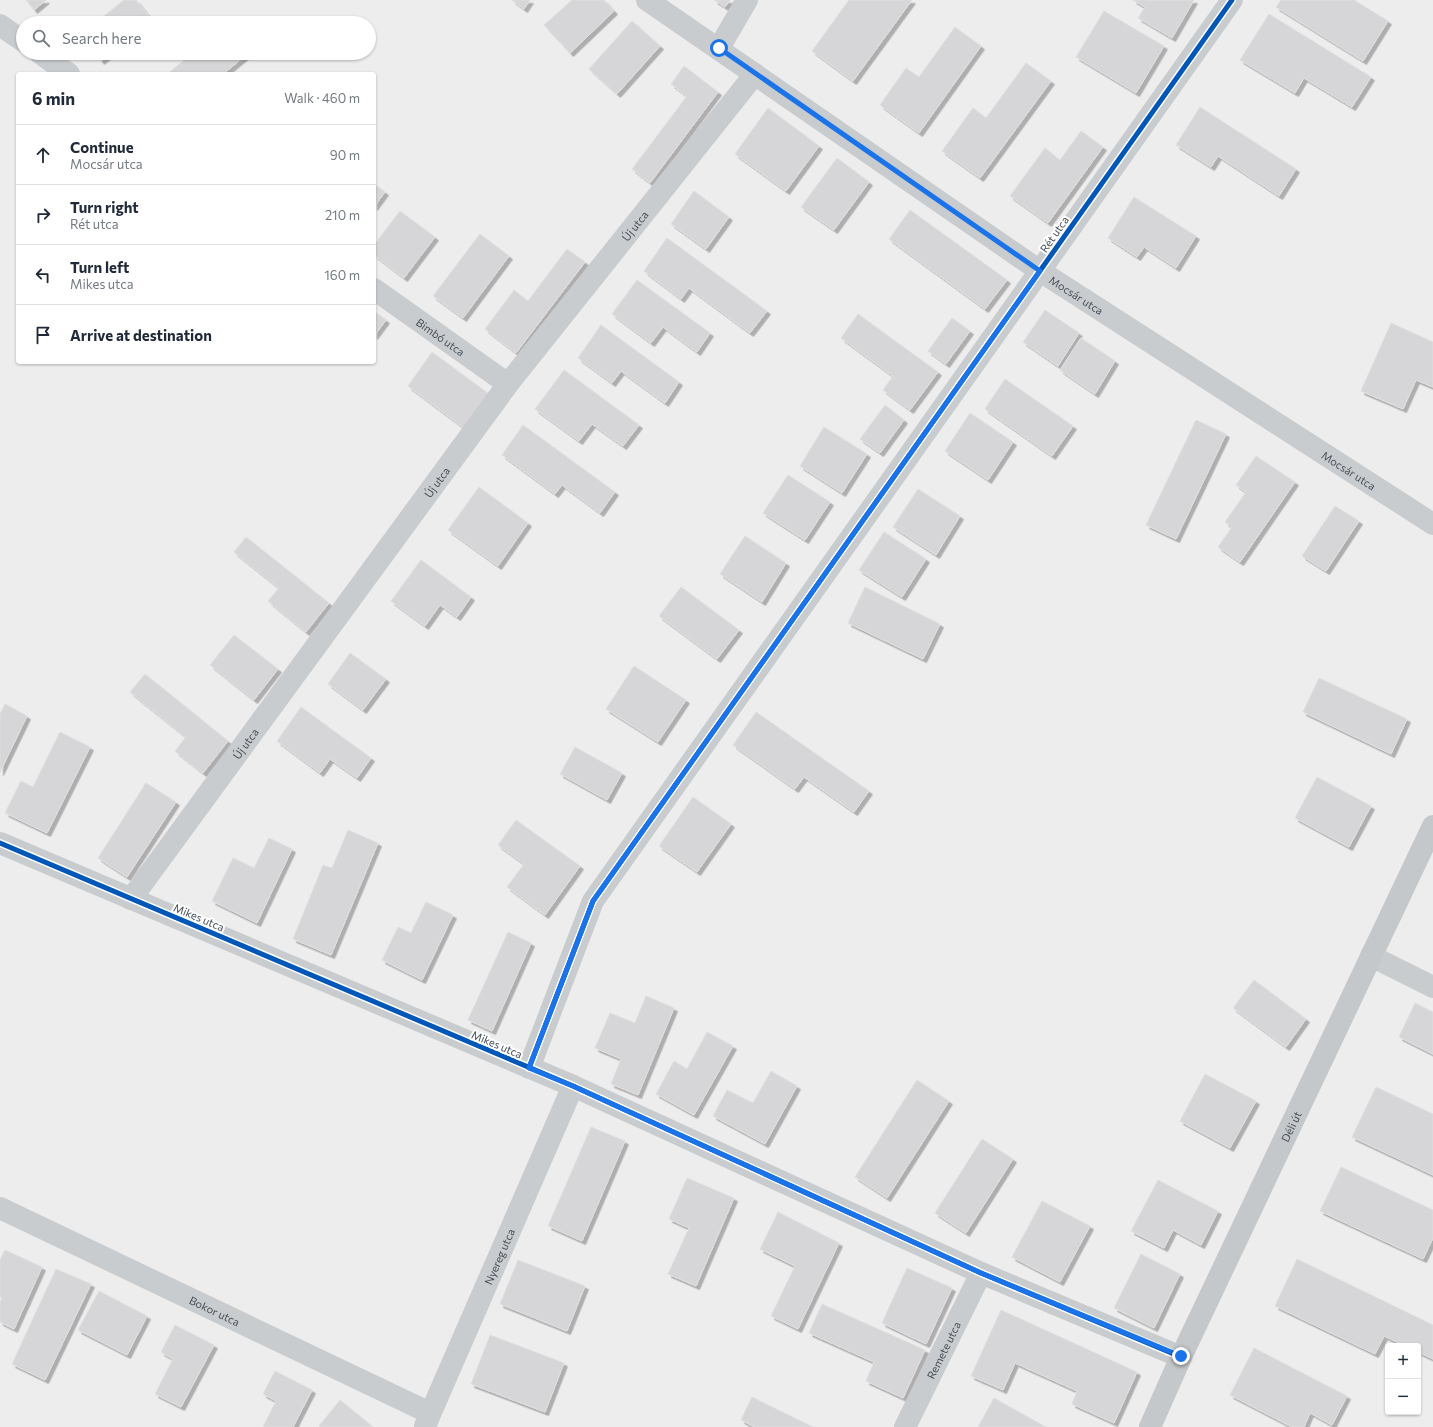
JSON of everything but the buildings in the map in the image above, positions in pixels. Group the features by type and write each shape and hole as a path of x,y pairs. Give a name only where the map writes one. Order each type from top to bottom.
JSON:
{"main road":[{"name":"Déli út","path":"1150,1427 1181,1356 1433,826"}],"street":[{"name":"Mocsár utca","path":"647,0 719,48 1040,271 1433,524"},
{"path":"719,48 747,0"},
{"name":"Rét utca","path":"529,1068 593,901 1232,0"},
{"path":"0,25 16,36"},
{"path":"50,60 66,72"},
{"name":"Új utca","path":"131,899 508,384 755,74"},
{"name":"Bimbó utca","path":"376,290 508,384"},
{"name":"Mikes utca","path":"0,843 573,1086 981,1273 1181,1356"},
{"path":"1372,956 1433,988"},
{"name":"Nyereg utca","path":"427,1420 573,1086"},
{"name":"Bokor utca","path":"0,1208 427,1420"},
{"name":"Remete utca","path":"905,1427 981,1273"}],"cycle path":[{"path":"529,1068 593,901 1232,0"},
{"path":"0,843 573,1086 981,1273 1181,1357"}],"route":[{"path":"719,48 1040,271 593,901 529,1068 573,1086 981,1273 1181,1356"}]}
